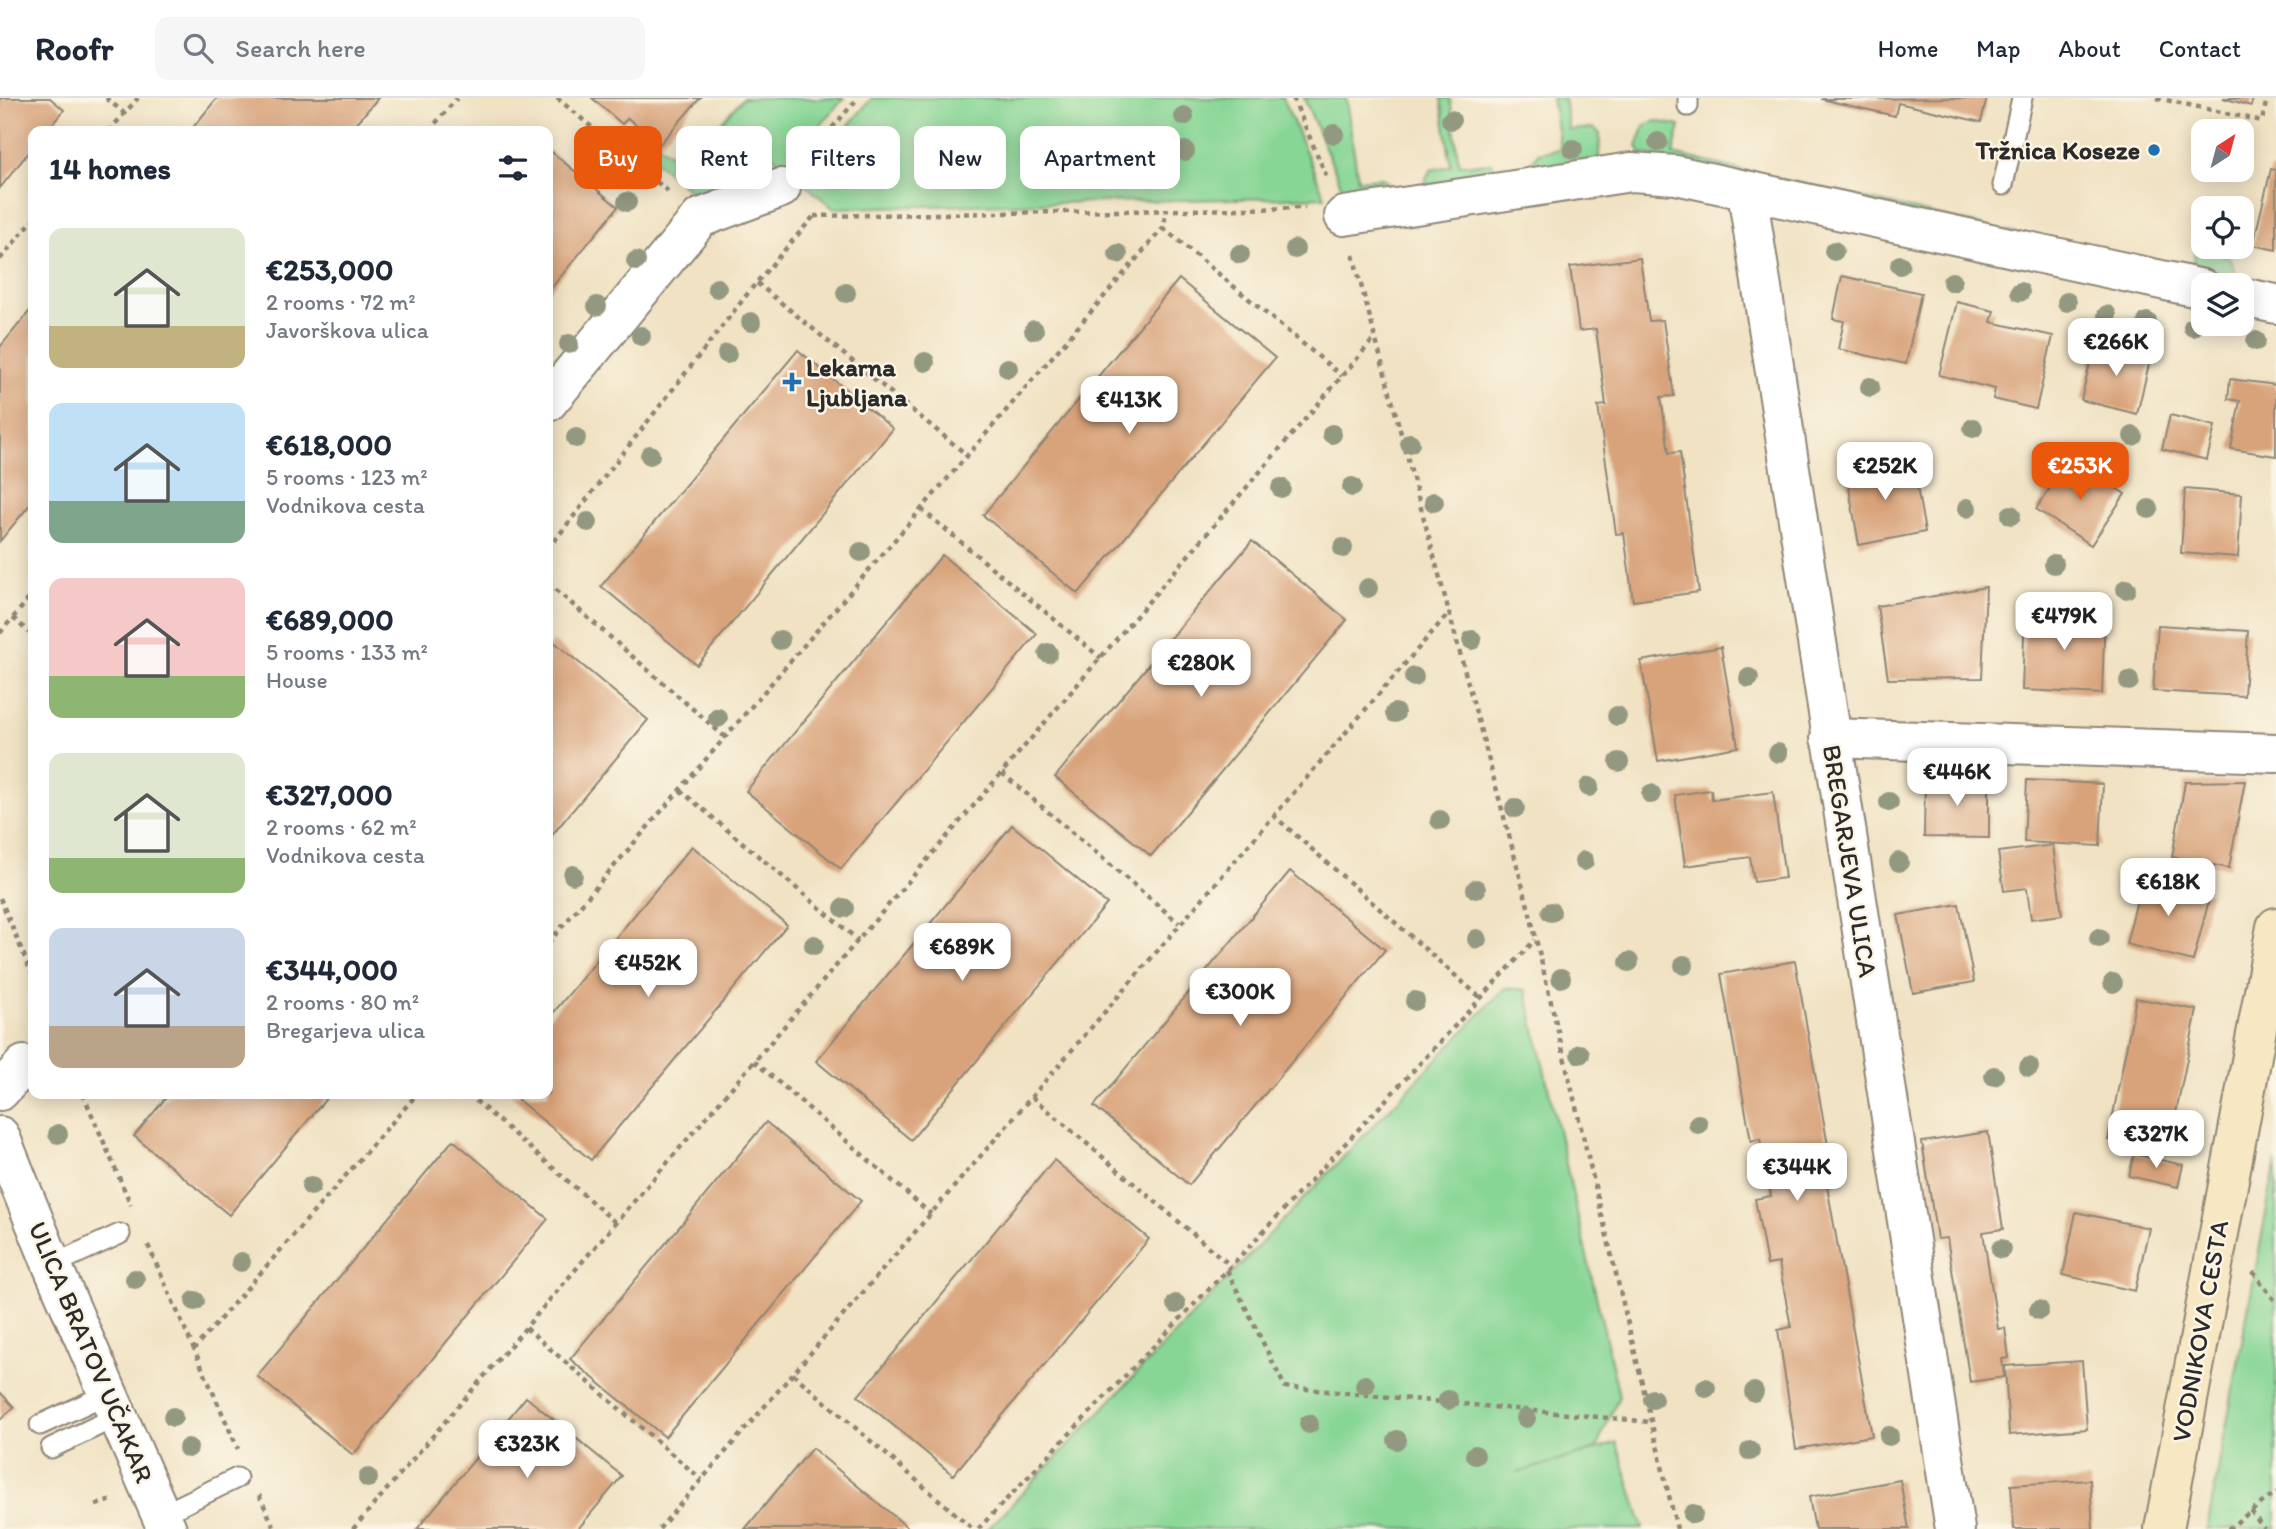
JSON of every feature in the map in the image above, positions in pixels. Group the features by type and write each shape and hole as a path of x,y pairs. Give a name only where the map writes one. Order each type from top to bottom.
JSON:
{"street":[{"path":"1343,216 1631,172 1676,174 1746,192 2191,286"},
{"path":"553,396 700,218 781,188"},
{"name":"BREGARJEVA ULICA","path":"1746,192 1955,1529"},
{"path":"2254,299 2276,303"},
{"path":"1830,738 2276,753"},
{"name":"VODNIKOVA CESTA","path":"2164,1529 2276,927"},
{"name":"ULICA BRATOV UČAKAR","path":"0,1137 51,1265 164,1522"}],"lane":[{"path":"2003,185 2022,98"},
{"path":"51,1265 120,1234"},
{"path":"40,1425 113,1404"},
{"path":"51,1448 113,1404"},
{"path":"164,1522 246,1481"}],"path":[{"path":"106,98 125,114"},
{"path":"114,126 138,98"},
{"path":"433,126 457,98"},
{"path":"557,98 700,218"},
{"path":"858,98 781,188 814,216 1308,208 1343,216"},
{"path":"1293,98 1343,216 1373,340 1536,939 1676,1529"},
{"path":"2157,98 2262,121 2267,98"},
{"path":"553,937 1163,228 1167,210"},
{"path":"553,543 756,283 814,216"},
{"path":"0,259 28,226"},
{"path":"1163,228 1342,376"},
{"path":"756,283 967,455"},
{"path":"353,1529 1373,340"},
{"path":"921,509 1101,658"},
{"path":"553,587 725,737"},
{"path":"0,634 28,600"},
{"path":"659,1529 1448,614"},
{"path":"13,618 28,632"},
{"path":"1002,773 1179,923"},
{"path":"680,790 859,940"},
{"path":"1273,815 1482,999"},
{"path":"0,898 28,965"},
{"path":"793,1374 975,1529 1229,1268 1536,939"},
{"path":"754,1061 931,1214"},
{"path":"1032,1097 1229,1268 1285,1387 1651,1422"},
{"path":"85,1099 133,1209"},
{"path":"193,1350 413,1099"},
{"path":"474,1099 616,1223"},
{"path":"144,1235 239,1452"},
{"path":"2244,1261 2276,1302"},
{"path":"526,1328 702,1480"},
{"path":"246,1481 275,1529"},
{"path":"2228,1529 2276,1492"},
{"path":"2251,1511 2264,1529"}],"green space":[{"path":"743,98 844,98 820,126 786,126 785,166 772,155 772,126 718,126"},
{"path":"872,98 1283,98 1325,197 833,208 810,189 900,189 900,126 848,126"},
{"path":"1304,98 1346,98 1358,180 1382,178 1389,184 1385,193 1347,199"},
{"path":"1441,98 1450,98 1459,165 1492,163 1495,171 1493,175 1428,185 1425,179 1431,170 1451,166"},
{"path":"1552,98 1564,98 1569,130 1594,128 1600,134 1599,160 1535,168 1531,164 1538,153 1560,149"},
{"path":"1656,121 1680,126 1673,154 2190,274 2193,259 2231,259 2235,270 2232,273 2191,273 2191,277 1641,154 1637,146 1645,125"},
{"path":"662,148 676,159 676,179 662,167"},
{"path":"688,189 711,189 701,200"},
{"path":"1505,988 1526,990 1619,1396 1596,1449 1517,1473 1617,1443 1643,1529 988,1529"},
{"path":"2276,1160 2276,1529 2207,1529"}],"building":[{"path":"0,98 50,98 64,110 51,126 28,126 28,153 0,188"},
{"path":"217,98 378,98 354,126 194,126"},
{"path":"592,98 700,98 662,142 662,126 637,126 628,118 622,124"},
{"name":"Tržnica Koseze","path":"1987,98 1981,122 1898,103 1895,116 1821,99"},
{"path":"2223,98 2253,98 2251,106"},
{"path":"553,153 574,171 574,189 596,189 618,207 553,286"},
{"path":"2271,169 2276,170 2276,250 2254,245"},
{"path":"1640,258 1649,321 1663,320 1674,396 1661,397 1669,453 1680,452 1699,592 1633,601 1624,533 1616,534 1598,406 1606,405 1596,329 1579,331 1570,267"},
{"path":"1842,276 1921,293 1906,364 1838,349 1844,321 1833,319"},
{"path":"1179,279 1275,358 1078,594 983,515"},
{"path":"1957,302 1994,311 1991,322 2053,336 2036,409 1993,399 1995,389 1939,375"},
{"path":"28,313 28,507 0,541 0,347"},
{"path":"2095,342 2151,356 2137,414 2081,400"},
{"path":"798,350 893,429 697,665 601,586"},
{"path":"2230,379 2276,385 2276,456 2231,449 2240,401 2228,399"},
{"path":"2170,415 2215,426 2207,460 2162,449"},
{"path":"2070,458 2125,494 2091,545 2036,509"},
{"path":"1912,459 1925,532 1859,545 1846,471"},
{"path":"2185,489 2242,494 2238,557 2181,553"},
{"path":"1252,541 1347,620 1151,856 1055,777"},
{"path":"942,555 1037,634 841,869 746,791"},
{"path":"1986,587 1982,678 1888,679 1877,606"},
{"path":"2025,611 2105,614 2102,694 2022,690"},
{"path":"2158,625 2248,631 2244,696 2153,691"},
{"path":"553,641 648,720 553,834"},
{"path":"1721,647 1738,747 1658,761 1641,661"},
{"path":"1925,778 1989,779 1989,838 1924,837"},
{"path":"2027,780 2103,784 2100,846 2024,842"},
{"path":"2245,781 2229,868 2172,857 2185,782"},
{"path":"1711,790 1712,800 1773,792 1785,878 1754,882 1750,857 1685,866 1675,795"},
{"path":"1012,825 1107,904 911,1140 816,1061"},
{"path":"2053,845 2062,915 2031,919 2027,888 2004,891 1998,852"},
{"path":"692,846 787,925 591,1160 517,1099 553,1099 553,1013"},
{"path":"1290,871 1385,950 1189,1185 1094,1106"},
{"path":"2143,876 2211,893 2193,961 2126,944"},
{"path":"1959,904 1974,982 1913,993 1898,915"},
{"path":"1795,961 1835,1185 1827,1186 1872,1436 1796,1449 1778,1330 1791,1327 1779,1263 1767,1265 1755,1199 1771,1196 1760,1139 1751,1141 1721,974"},
{"path":"2136,998 2197,1010 2168,1152 2108,1140"},
{"path":"165,1099 326,1099 229,1215 134,1136"},
{"path":"766,1122 861,1201 665,1437 570,1359"},
{"path":"1988,1132 2003,1229 1983,1232 1998,1329 2005,1328 2009,1358 2002,1359 2004,1377 1970,1382 1947,1238 1937,1239 1922,1142"},
{"path":"453,1140 548,1219 353,1455 257,1376"},
{"path":"2134,1154 2183,1165 2178,1187 2129,1176"},
{"path":"1054,1160 1149,1239 953,1475 858,1396"},
{"path":"2076,1212 2149,1228 2135,1291 2063,1275"},
{"path":"2082,1361 2087,1429 2009,1435 2005,1366"},
{"path":"0,1392 14,1407 0,1420"},
{"path":"526,1397 622,1476 578,1529 417,1529"},
{"path":"812,1448 907,1527 745,1529"},
{"path":"1900,1480 1909,1529 1815,1529 1809,1497"},
{"path":"2090,1480 2093,1529 2014,1529 2011,1485"}],"place":[{"name":"Tržnica Koseze","path":"2154,150"},
{"name":"Lekarna Ljubljana","path":"792,382"}]}
